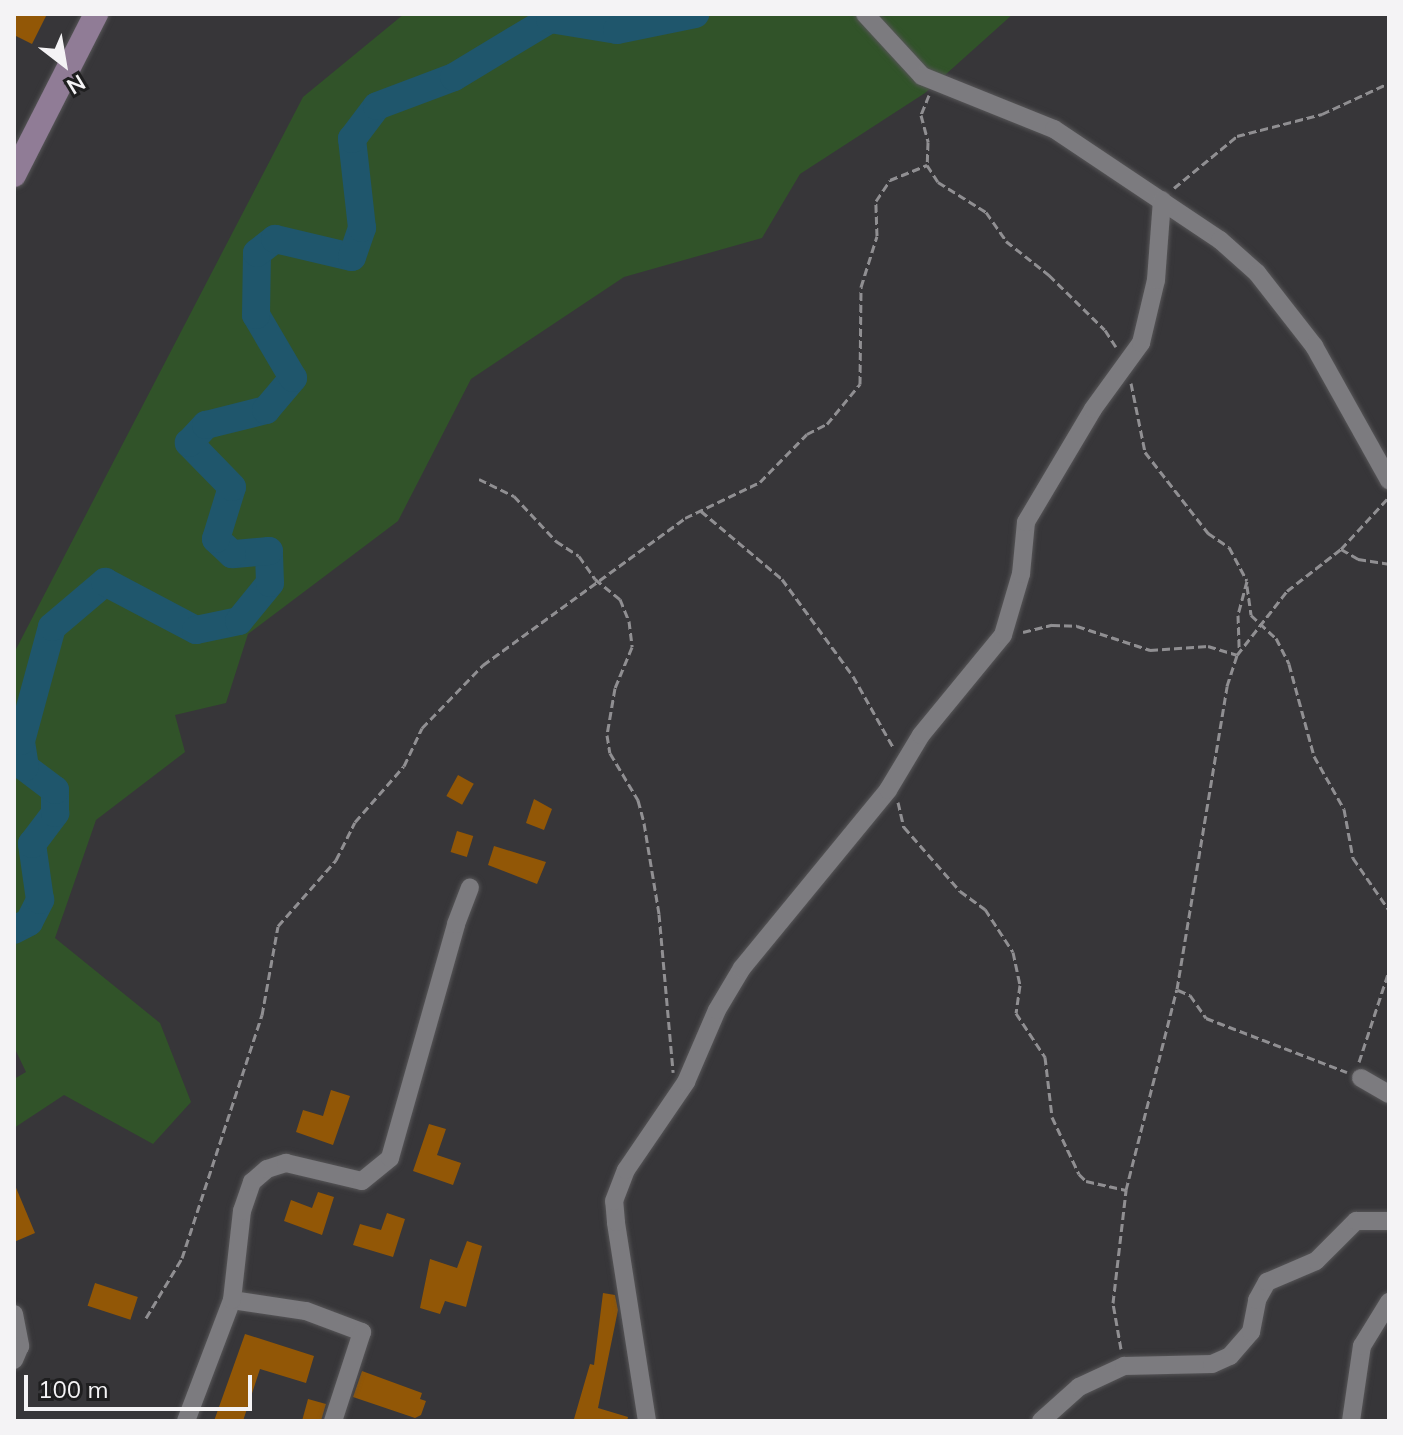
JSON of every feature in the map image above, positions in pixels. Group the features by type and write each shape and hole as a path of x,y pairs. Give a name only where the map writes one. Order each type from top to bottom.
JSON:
{"street":[{"path":"14,175 96,14"},
{"path":"865,14 935,84 1054,129 1220,240 1286,304 1389,480"},
{"path":"647,1421 614,1201 640,1143 677,1095 742,968 1003,635 1021,574 1026,522 1093,409 1141,343 1154,293 1162,200"},
{"path":"186,1421 232,1300 242,1211 252,1182 267,1169 286,1163 362,1181 390,1158 470,888"},
{"path":"1361,1078 1389,1094"},
{"path":"1041,1421 1079,1387 1124,1366 1212,1364 1230,1356 1251,1332 1257,1300 1267,1282 1316,1261 1356,1221 1389,1221"},
{"path":"232,1300 306,1311 362,1332 333,1421"},
{"path":"1351,1421 1362,1346 1389,1302"},
{"path":"14,1314 20,1346 14,1360"}],"path":[{"path":"1162,200 1201,161 1237,136 1322,114 1389,83"},
{"path":"935,84 921,115 928,142 927,165 938,182 986,212 1012,248 1034,261 1105,330 1126,364 1145,452 1208,533 1229,547 1247,581 1251,615 1262,625 1289,664 1314,756 1344,809 1353,858 1389,910"},
{"path":"146,1318 182,1258 262,1015 278,926 336,860 355,822 404,766 422,728 483,665 561,613 595,579 701,511 780,467 807,434 827,424 860,384 861,287 877,236 876,201 890,180 927,165"},
{"path":"479,479 514,496 556,541 579,556 595,579 620,599 633,636 607,735 610,753 638,800 644,823 667,989 668,1058 677,1095"},
{"path":"1238,654 1287,591 1341,549 1389,497"},
{"path":"701,511 782,579 853,676 892,740 904,827 960,891 985,909 1013,952 1020,985 1016,1013 1045,1057 1052,1117 1079,1174 1086,1181 1126,1190"},
{"path":"1341,549 1358,559 1389,564"},
{"path":"1124,1366 1113,1303 1126,1190 1177,989 1212,757 1238,654 1238,615 1247,581"},
{"path":"1003,635 1014,637 1030,627 1077,626 1150,650 1172,645 1189,650 1208,646 1238,654"},
{"path":"1177,989 1190,995 1206,1018 1361,1078 1358,1057 1389,971"}],"green space":[{"path":"404,14 1013,14 925,93 800,174 762,238 624,277 471,379 398,521 248,634 226,703 175,715 185,752 96,820 55,938 160,1023 191,1102 153,1144 64,1095 14,1128 14,1079 26,1072 14,1047 14,653 303,97"}],"building":[{"path":"14,14 47,14 32,44 14,35"},
{"path":"458,775 474,784 462,805 446,796"},
{"path":"534,799 552,809 544,830 526,823"},
{"path":"457,831 473,836 467,857 451,852"},
{"path":"494,846 546,862 537,884 488,865"},
{"path":"331,1090 350,1096 333,1145 296,1132 303,1110 323,1116"},
{"path":"429,1124 446,1129 437,1155 461,1163 453,1185 413,1171"},
{"path":"14,1183 35,1233 14,1242"},
{"path":"318,1192 334,1197 322,1235 284,1221 291,1200 312,1208"},
{"path":"387,1213 405,1219 393,1257 353,1245 360,1224 381,1230"},
{"path":"467,1241 482,1246 466,1307 445,1301 440,1314 420,1308 430,1259 457,1268"},
{"path":"95,1283 138,1297 130,1320 88,1306"},
{"path":"603,1293 615,1295 618,1310 598,1408 628,1417 627,1421 574,1419 590,1364 594,1365"},
{"path":"245,1334 314,1356 306,1383 260,1369 243,1421 214,1421"},
{"path":"362,1371 422,1393 420,1399 426,1401 421,1415 415,1418 353,1397"},
{"path":"308,1399 326,1404 321,1421 302,1421"}],"waterway":[{"path":"543,14 550,19"},
{"path":"14,930 29,922 40,900 32,844 55,813 55,790 25,767 21,741 52,627 105,582 196,630 239,621 270,583 269,551 232,554 216,539 232,487 189,443 206,425 266,410 293,378 256,315 257,253 275,239 352,257 362,228 352,139 377,106 454,77 550,19 617,30 695,14"}]}
